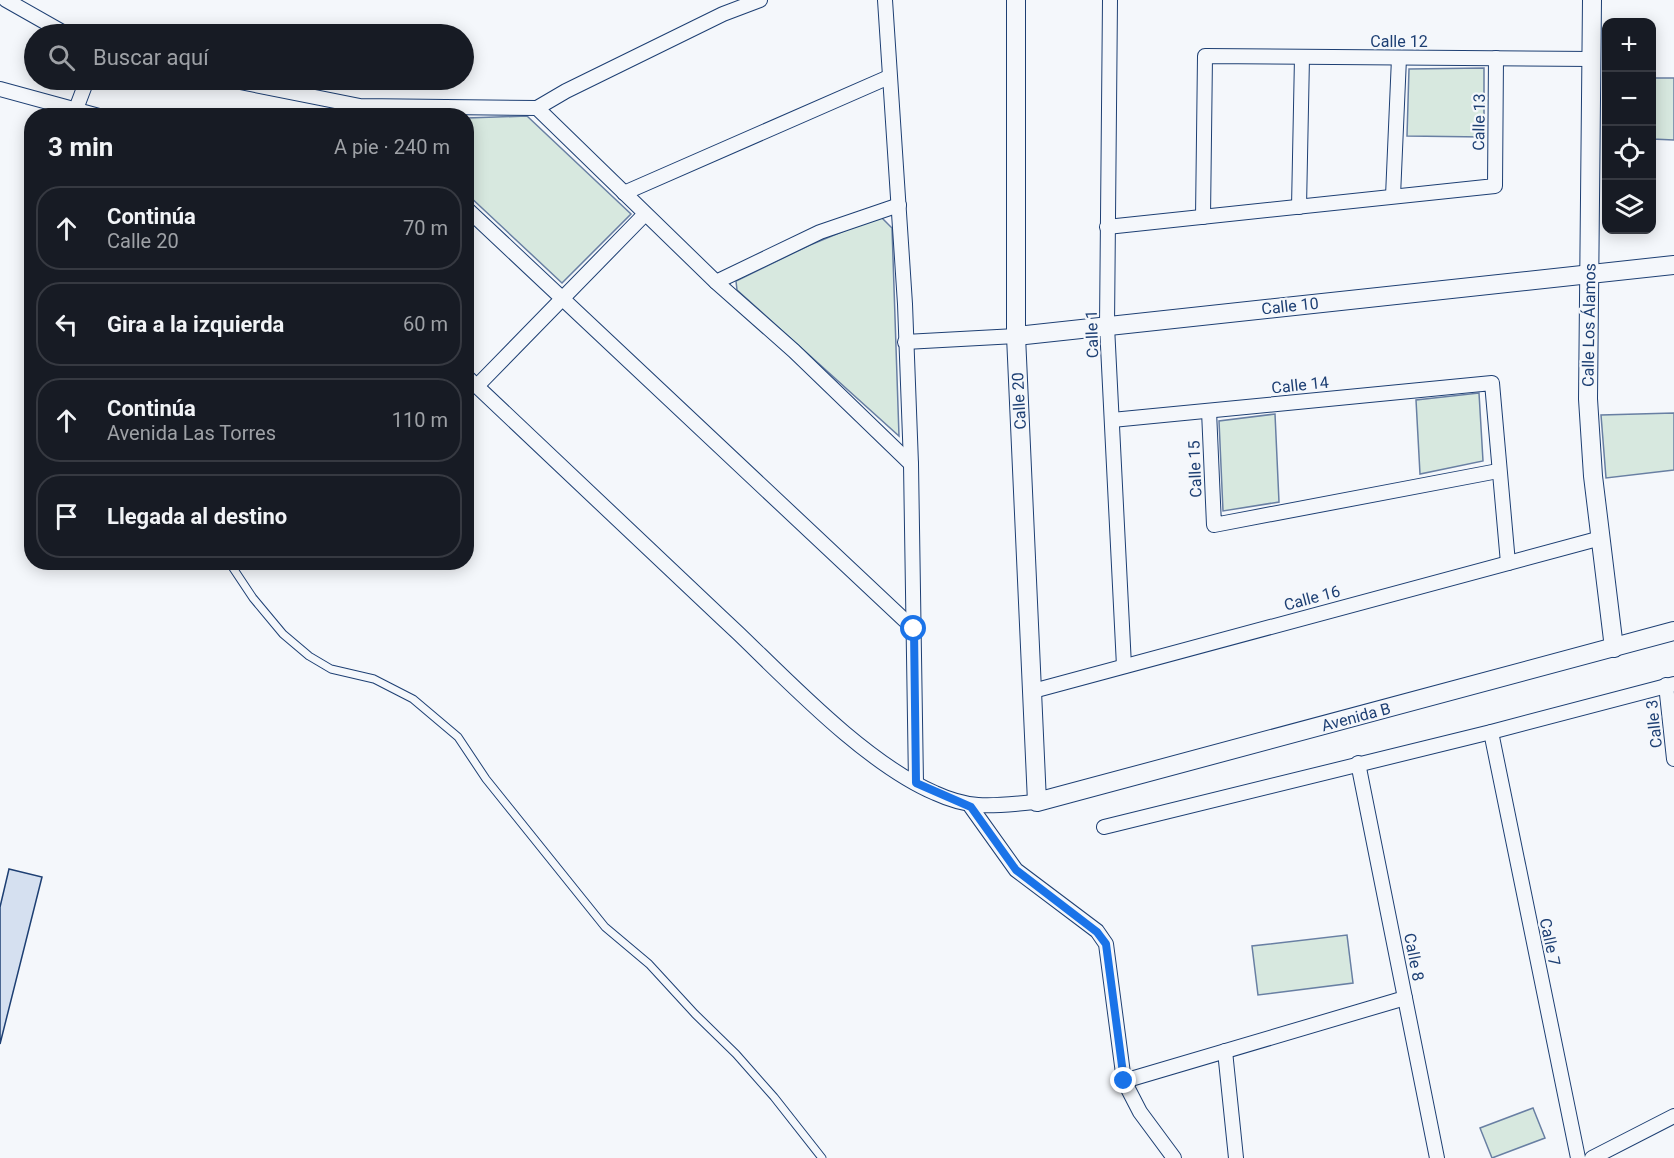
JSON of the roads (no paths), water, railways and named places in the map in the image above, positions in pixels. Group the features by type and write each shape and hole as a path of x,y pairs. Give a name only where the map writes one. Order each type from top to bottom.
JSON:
{"street":[{"path":"6,0 48,24"},
{"path":"474,109 537,108 566,91 723,14 760,0"},
{"path":"885,0 899,205 910,464 916,783"},
{"name":"Calle 20","path":"1016,0 1016,336 1037,802"},
{"name":"Calle 1","path":"1110,0 1107,326 1124,666"},
{"name":"Calle Los Álamos","path":"1592,0 1588,399 1614,648"},
{"name":"Calle 12","path":"1203,217 1205,56 1592,59"},
{"path":"1299,207 1302,57"},
{"path":"1107,227 1394,196 1399,58"},
{"name":"Calle 13","path":"1394,196 1495,186 1496,58"},
{"path":"624,193 889,77"},
{"path":"0,89 69,108"},
{"path":"77,108 83,90"},
{"path":"274,90 352,108"},
{"path":"537,108 716,282 794,351 910,464"},
{"path":"716,282 820,232 899,205"},
{"path":"474,379 562,299 645,214"},
{"path":"474,216 914,629"},
{"name":"Calle 10","path":"905,342 1016,336 1674,265"},
{"path":"474,383 834,722 885,764 916,783 971,807 1037,802"},
{"name":"Calle 14","path":"1112,420 1492,383 1498,471"},
{"name":"Calle 15","path":"1209,411 1214,525 1498,471"},
{"path":"1498,471 1508,563"},
{"name":"Calle 16","path":"1033,691 1601,538"},
{"name":"Avenida B","path":"1037,802 1674,631"},
{"path":"1104,827 1491,732 1670,684"},
{"name":"Calle 3","path":"1670,684 1674,759"},
{"name":"Calle 7","path":"1491,732 1578,1158"},
{"name":"Calle 8","path":"1358,763 1437,1158"},
{"path":"971,807 1011,865 1097,932 1106,944 1124,1081 1140,1112 1174,1158"},
{"path":"1124,1081 1405,998"},
{"path":"1225,1051 1236,1158"},
{"path":"1592,1158 1674,1116"}],"lane":[{"path":"234,570 253,598 283,634 309,656 331,669 374,679 413,699 458,737 486,779 605,927 650,964 735,1054 774,1097 822,1158"}]}
